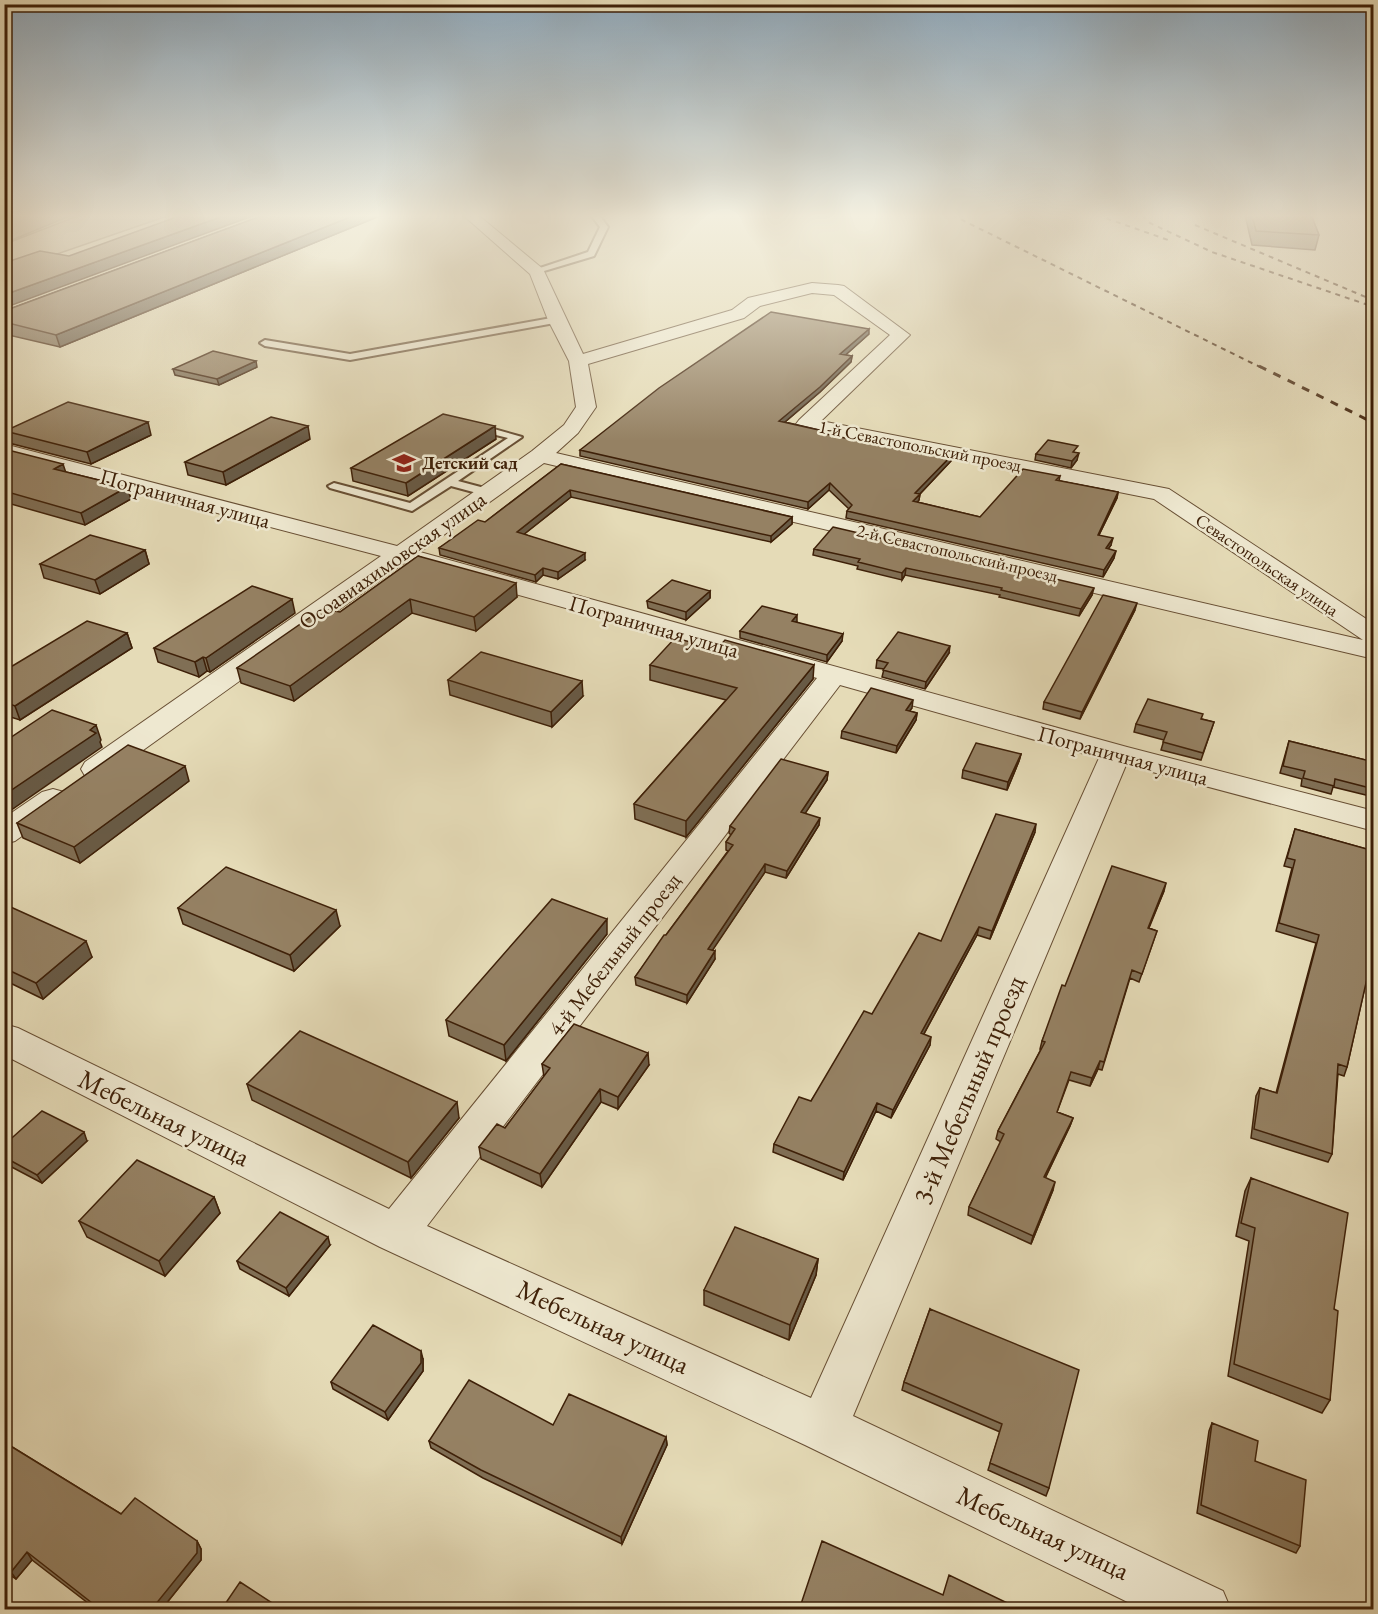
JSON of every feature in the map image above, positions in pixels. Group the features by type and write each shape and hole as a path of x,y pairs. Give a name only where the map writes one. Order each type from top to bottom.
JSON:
{"street":[{"name":"Осоавиахимовская улица","path":"4,834 540,456 571,429 586,406 578,361 545,290"},
{"name":"1-й Севастопольский проезд","path":"578,361 738,314 754,302 802,290"},
{"name":"1-й Севастопольский проезд","path":"838,290 901,335 806,424 1161,494"},
{"name":"Пограничная улица","path":"4,450 400,554 832,676 1374,821"},
{"name":"2-й Севастопольский проезд","path":"540,456 1374,651"},
{"name":"Севастопольская улица","path":"1161,494 1374,636"},
{"name":"4-й Мебельный проезд","path":"396,1233 832,676"},
{"name":"3-й Мебельный проезд","path":"823,1428 1116,753"},
{"name":"Мебельная улица","path":"4,1038 396,1233 823,1428 1204,1610"}],"lane":[{"path":"266,343 350,357 557,320"},
{"path":"334,486 412,507 517,437 466,425"},
{"path":"449,482 488,492"}],"building":[{"path":"4,290 17,290 4,295"},
{"path":"60,290 167,290 56,335 4,322 4,311"},
{"path":"771,312 869,329 840,354 852,356 820,387 779,421 828,432 825,434 913,452 918,448 952,455 915,493 920,494 913,501 980,517 1023,469 1060,476 1056,480 1118,492 1098,535 1113,538 1106,548 1116,551 1104,570 847,511 852,505 830,483 808,502 580,450 659,388"},
{"path":"213,351 256,361 217,379 173,369"},
{"path":"68,402 148,422 87,452 5,431"},
{"path":"443,414 495,426 406,483 351,468"},
{"path":"271,417 308,426 223,472 185,462"},
{"path":"1048,440 1078,446 1073,452 1079,453 1072,461 1036,454"},
{"path":"4,449 63,464 54,469 127,487 81,513 4,491"},
{"path":"561,464 792,517 771,536 570,490 517,532 585,553 558,572 543,568 535,575 439,548 478,520 485,522"},
{"path":"833,527 1094,588 1081,609 1001,590 1002,588 906,568 902,573 858,562 860,559 814,549"},
{"path":"90,535 145,550 95,580 40,564"},
{"path":"418,556 516,583 474,617 410,599 290,686 237,668 322,609 340,612"},
{"path":"672,580 710,591 686,612 647,601"},
{"path":"252,586 292,599 206,658 203,657 195,662 154,648"},
{"path":"1103,595 1137,603 1082,712 1044,702"},
{"path":"762,606 797,615 792,621 843,634 827,655 740,631"},
{"path":"87,621 127,633 15,706 4,702 4,671"},
{"path":"898,632 950,646 926,682 883,670 888,663 877,660"},
{"path":"675,638 717,649 725,640 814,665 686,821 634,804 737,688 650,665"},
{"path":"481,652 582,681 551,712 448,680"},
{"path":"871,688 913,700 906,710 917,713 897,746 842,731"},
{"path":"1148,699 1203,714 1201,719 1214,722 1203,753 1163,742 1167,732 1136,724"},
{"path":"52,710 96,725 90,730 96,733 4,795 4,742"},
{"path":"1289,741 1374,762 1374,789 1335,779 1334,786 1303,778 1305,771 1283,766"},
{"path":"976,743 1021,754 1008,782 963,770"},
{"path":"128,745 185,766 74,847 17,823"},
{"path":"781,759 828,772 801,812 820,818 787,871 765,864 708,949 715,951 687,995 635,977 733,845 726,842 735,829 730,826"},
{"path":"996,814 1036,824 992,931 979,927 921,1033 931,1037 893,1110 877,1103 844,1172 774,1144 799,1097 811,1101 864,1011 872,1014 919,933 941,941"},
{"path":"1295,829 1374,851 1374,952 1347,1067 1338,1064 1332,1154 1254,1129 1260,1088 1277,1093 1319,935 1279,923 1295,860 1287,858"},
{"path":"1112,866 1166,883 1148,928 1157,931 1142,974 1132,970 1104,1062 1100,1061 1092,1078 1071,1072 1057,1112 1073,1118 1044,1177 1055,1182 1033,1236 969,1207 1004,1134 998,1131 1045,1042 1042,1041 1062,985 1065,986"},
{"path":"226,867 336,910 290,955 178,908"},
{"path":"552,899 607,919 504,1045 446,1020"},
{"path":"4,904 86,941 36,983 4,968"},
{"path":"574,1024 648,1053 618,1097 600,1089 540,1174 479,1147 497,1124 505,1128 550,1068 542,1064"},
{"path":"300,1031 457,1102 408,1162 247,1084"},
{"path":"42,1111 84,1132 37,1175 4,1157 4,1145"},
{"path":"137,1160 214,1197 159,1261 79,1221"},
{"path":"1251,1178 1348,1213 1334,1309 1338,1311 1330,1400 1234,1364 1255,1228 1241,1223"},
{"path":"280,1212 328,1237 286,1288 237,1261"},
{"path":"735,1227 818,1259 790,1325 704,1290"},
{"path":"930,1309 1079,1370 1049,1488 990,1463 1002,1424 904,1382"},
{"path":"373,1325 421,1351 421,1363 385,1412 331,1382"},
{"path":"469,1380 553,1425 569,1394 666,1437 621,1537 481,1470 429,1441"},
{"path":"1212,1423 1258,1441 1255,1461 1306,1480 1300,1546 1201,1505"},
{"path":"4,1442 121,1514 135,1498 197,1541 197,1553 151,1610 101,1610 27,1552 11,1572 4,1567"},
{"path":"822,1541 943,1595 949,1575 1022,1610 799,1610"},
{"path":"240,1582 283,1610 221,1610"}],"railway":[{"path":"1105,290 1262,368"},
{"path":"1325,290 1374,307"},
{"path":"1350,290 1368,298"},
{"path":"1259,366 1374,423"}],"place":[{"name":"Детский сад","path":"404,463"}]}
